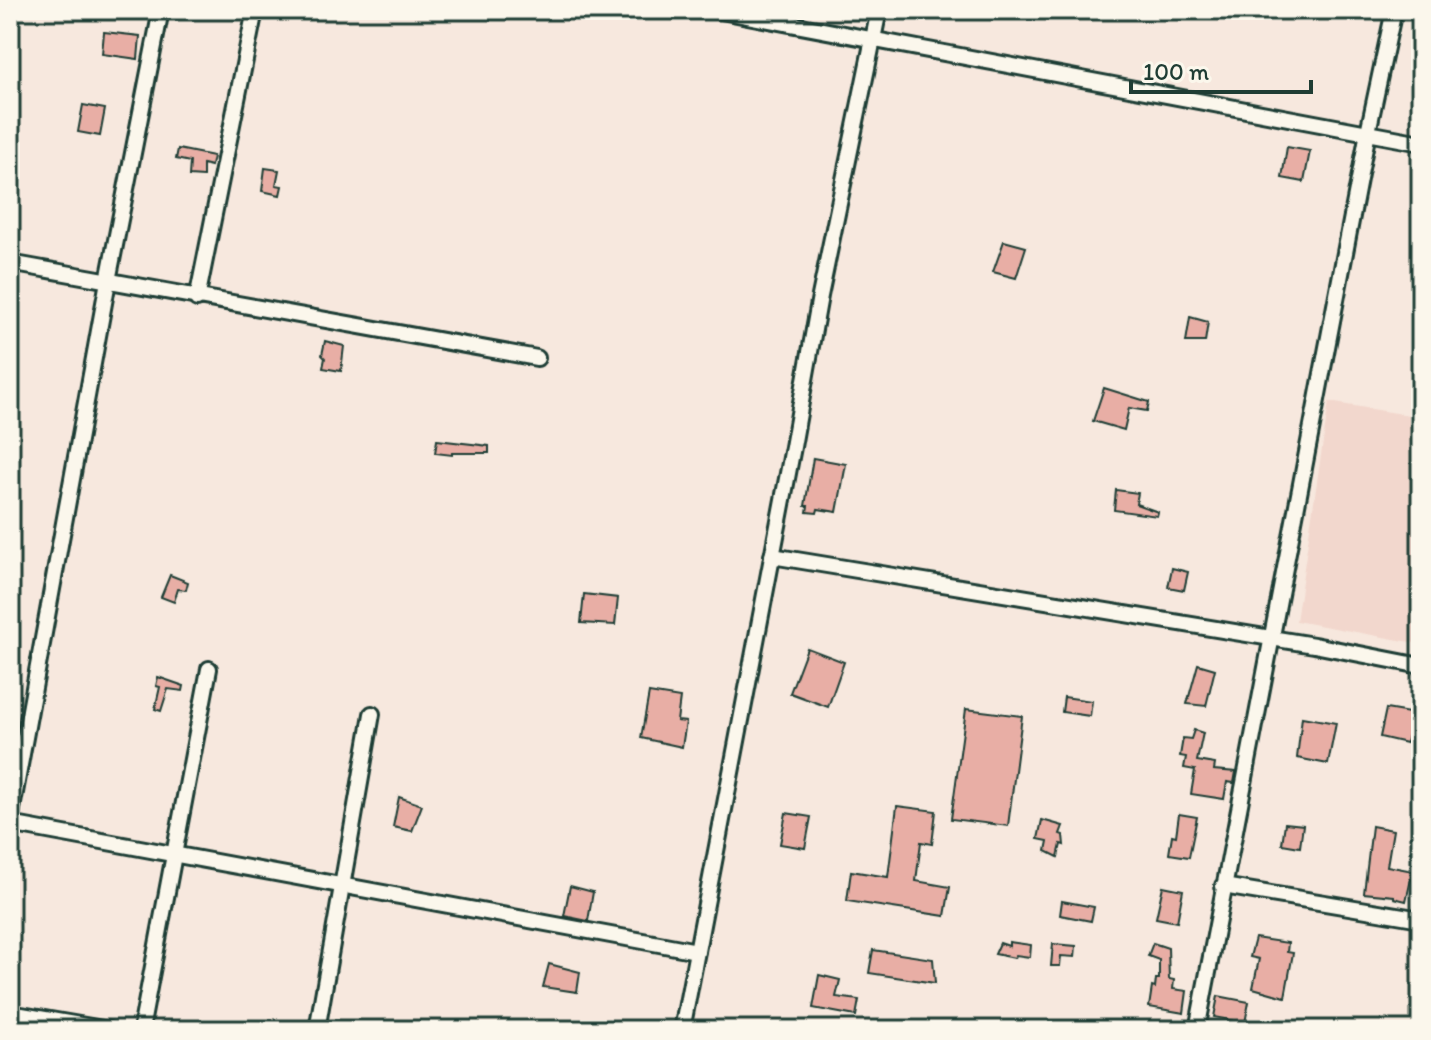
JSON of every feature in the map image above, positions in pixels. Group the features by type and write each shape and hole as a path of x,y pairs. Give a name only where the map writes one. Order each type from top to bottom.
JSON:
{"street":[{"path":"161,10 108,281 10,822 697,951"},
{"path":"197,299 255,10"},
{"path":"716,10 1421,143"},
{"path":"682,1030 820,296 879,10"},
{"path":"1197,1030 1394,10"},
{"path":"10,263 537,358"},
{"path":"772,556 1271,638 1421,666"},
{"path":"141,1030 209,669"},
{"path":"317,1030 372,714"},
{"path":"1223,886 1421,919"},
{"path":"10,1013 109,1030"}],"shaded area":[{"path":"1329,402 1421,417 1421,644 1296,621"}],"building":[{"path":"104,32 140,36 138,59 102,54"},
{"path":"83,105 105,109 100,136 78,132"},
{"path":"1287,147 1310,151 1304,182 1282,178"},
{"path":"178,149 213,156 211,166 203,164 203,177 189,176 190,162 176,159"},
{"path":"265,168 279,170 276,185 282,186 280,195 262,191"},
{"path":"1004,241 1026,247 1016,278 993,272"},
{"path":"1190,317 1208,322 1205,342 1186,342"},
{"path":"325,341 344,346 341,371 323,368"},
{"path":"1104,388 1149,402 1147,411 1129,408 1124,430 1093,421"},
{"path":"437,440 489,446 489,453 435,453"},
{"path":"813,458 846,464 837,512 818,509 817,513 807,512 808,506 805,506"},
{"path":"1116,490 1138,493 1136,504 1158,512 1157,516 1114,510"},
{"path":"1172,568 1188,572 1184,590 1168,587"},
{"path":"170,575 188,582 186,590 178,589 174,602 161,597"},
{"path":"584,594 618,598 615,625 581,623"},
{"path":"807,648 844,662 828,707 790,693"},
{"path":"1198,664 1215,669 1206,706 1187,704"},
{"path":"158,677 184,686 183,691 168,689 161,711 155,709 160,687 156,686"},
{"path":"649,693 680,698 677,721 686,722 682,747 641,738"},
{"path":"1064,697 1092,701 1090,716 1062,712"},
{"path":"966,709 1022,716 1008,826 951,819"},
{"path":"1386,709 1421,715 1421,728 1410,727 1406,743 1380,737"},
{"path":"1302,717 1336,723 1328,764 1297,758"},
{"path":"1194,730 1203,733 1197,761 1215,764 1214,770 1236,772 1234,783 1227,782 1224,799 1191,794 1195,770 1184,768 1186,757 1180,756 1183,738 1191,739"},
{"path":"399,797 422,805 412,831 393,827"},
{"path":"897,806 936,811 932,844 921,842 916,881 950,887 945,916 847,901 851,871 888,877"},
{"path":"786,813 811,817 805,848 780,844"},
{"path":"1179,814 1197,817 1189,857 1169,854 1172,835 1176,836"},
{"path":"1042,820 1063,826 1060,834 1063,835 1064,845 1061,844 1058,857 1046,851 1048,841 1038,839"},
{"path":"1285,823 1303,825 1300,847 1282,844"},
{"path":"1372,826 1393,830 1387,866 1413,871 1406,901 1394,896 1364,893"},
{"path":"570,886 593,892 588,921 564,916"},
{"path":"1163,886 1183,890 1177,922 1156,918"},
{"path":"1062,901 1094,907 1091,921 1060,915"},
{"path":"1255,938 1288,943 1287,952 1293,953 1285,997 1253,988 1259,959 1250,957"},
{"path":"1009,942 1031,945 1030,957 995,954 1000,943 1009,946"},
{"path":"1153,943 1168,948 1169,979 1174,980 1173,989 1187,991 1184,1013 1149,1007 1152,987 1155,988 1156,979 1159,979 1159,960 1148,956"},
{"path":"1053,944 1076,946 1075,957 1061,956 1060,966 1051,966"},
{"path":"873,950 933,959 935,983 869,973"},
{"path":"549,964 580,972 577,992 543,987"},
{"path":"819,975 840,980 836,997 859,1000 856,1016 813,1008"},
{"path":"1218,996 1249,1002 1245,1023 1214,1017"}]}
